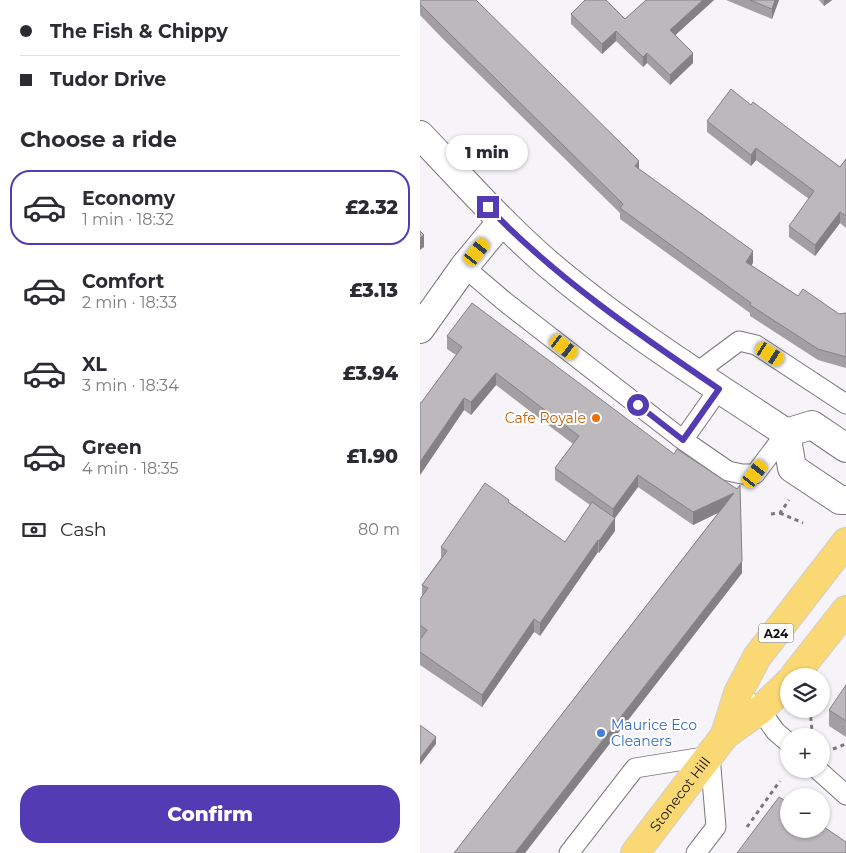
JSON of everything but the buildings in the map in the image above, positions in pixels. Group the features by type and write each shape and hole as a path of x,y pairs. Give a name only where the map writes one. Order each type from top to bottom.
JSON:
{"highway":[{"name":"Stonecot Hill","path":"718,746 738,693 757,657 846,542"},
{"path":"800,668 846,610"},
{"name":"Stonecot Hill","path":"635,853 718,746 780,691"}],"main road":[{"path":"420,135 502,221 548,263 596,302 719,389 786,433 792,468 840,500 846,500"},
{"path":"420,329 464,267 502,221"},
{"path":"786,433 812,426 846,448"}],"lane":[{"path":"464,267 504,301 683,440 728,471 755,474 786,433"},
{"path":"696,373 739,341 756,345 846,404"},
{"path":"683,440 719,389"},
{"path":"738,693 760,710 780,736"},
{"path":"569,853 635,768 718,746 716,827 696,853"},
{"path":"827,778 846,795"}],"path":[{"path":"780,513 791,498"},
{"path":"771,514 780,513 803,523"},
{"path":"747,827 780,781"}],"place":[{"name":"Cafe Royale","path":"596,418"},
{"name":"Maurice Eco Cleaners","path":"601,733"}],"route":[{"path":"488,207 548,263 596,302 719,389 683,440 638,405"}]}
